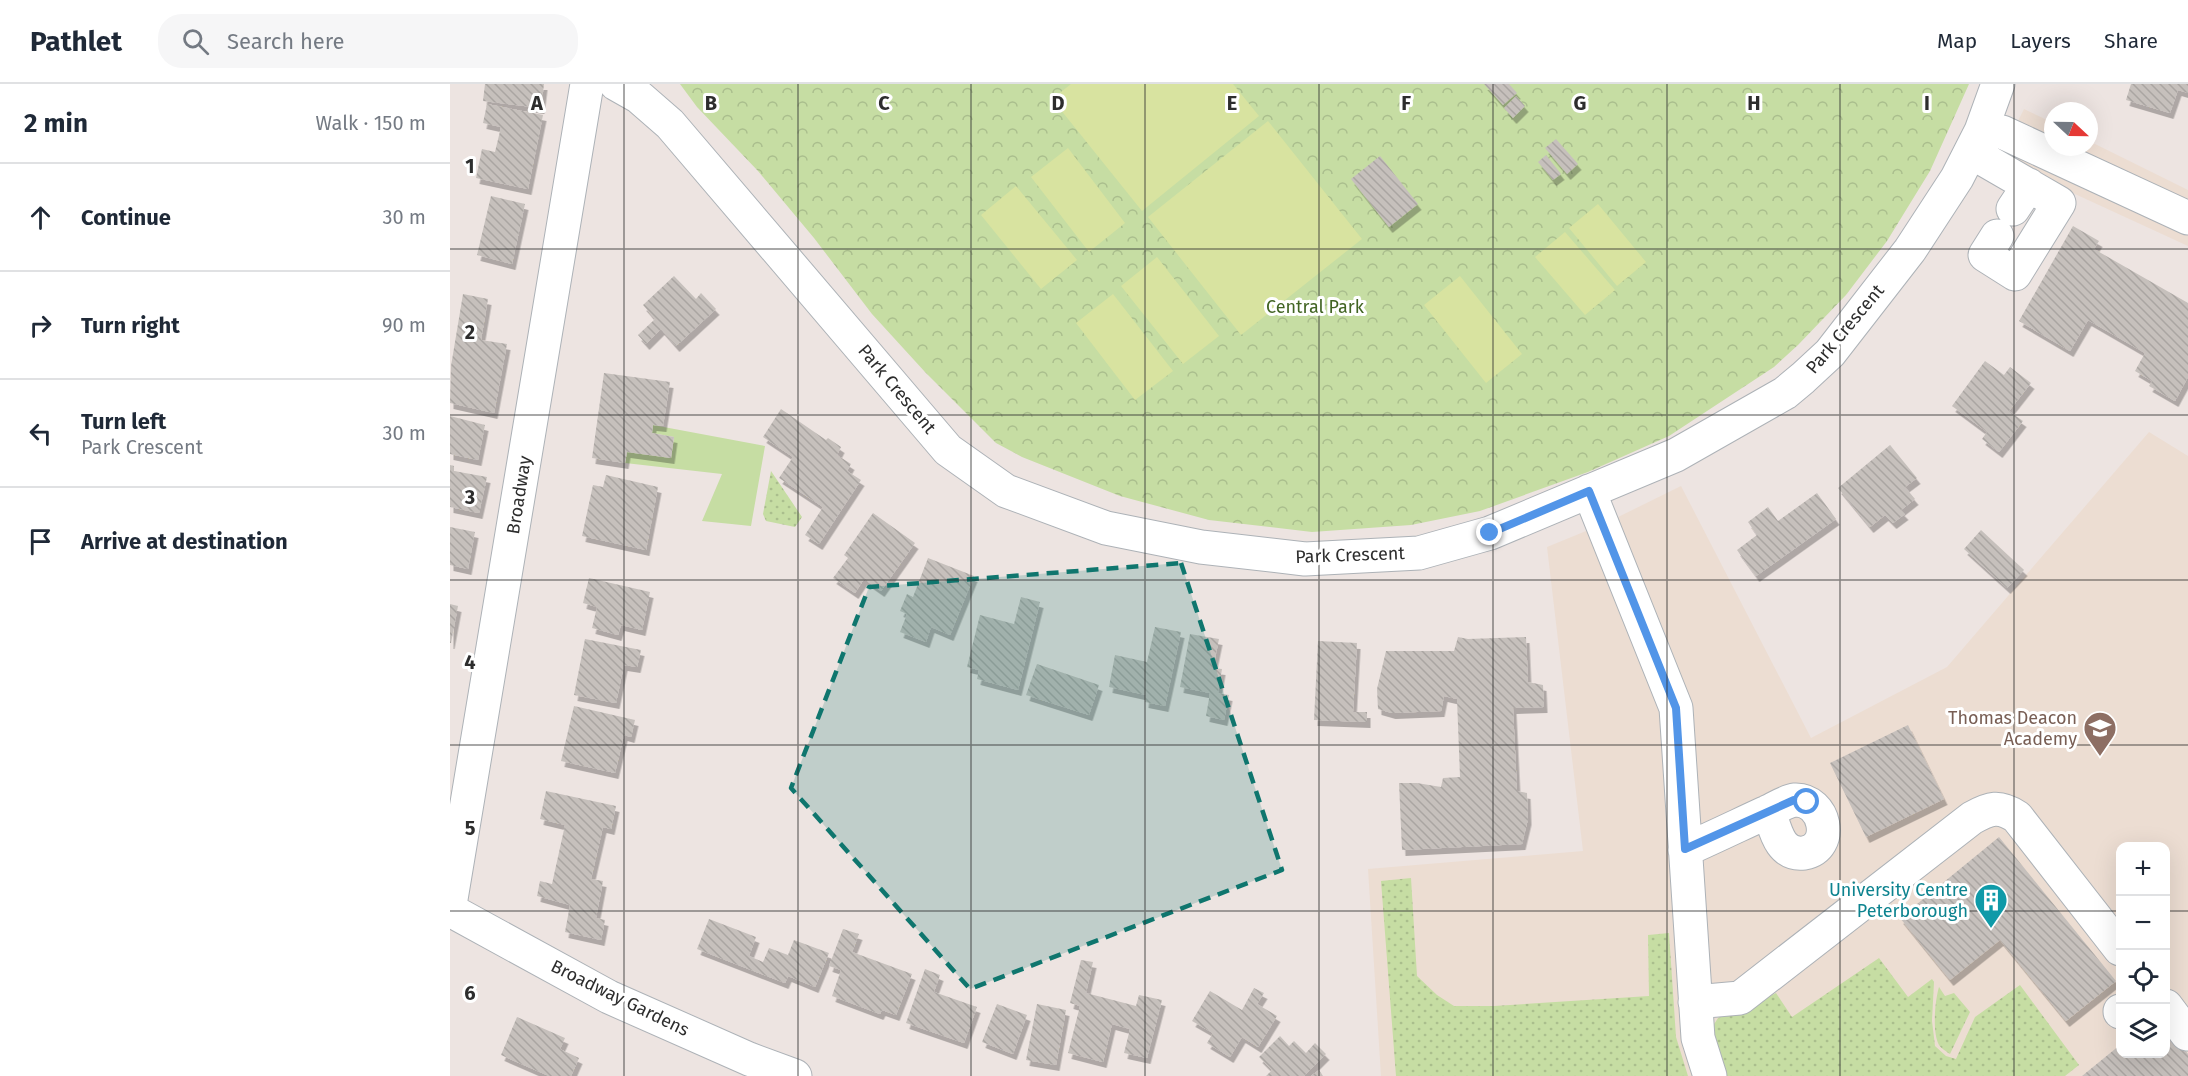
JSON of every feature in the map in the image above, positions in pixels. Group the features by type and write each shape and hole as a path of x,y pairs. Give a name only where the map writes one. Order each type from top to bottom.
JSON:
{"street":[{"name":"Broadway","path":"450,905 587,84"},
{"name":"Park Crescent","path":"616,84 639,98 670,124 948,450 1006,491 1106,528 1201,548 1305,559 1419,553 1490,533 1676,454 1785,393 1830,353 1910,250 1958,178 1976,141 1998,84"},
{"path":"2013,210 1976,141 2002,132 2188,218"},
{"path":"1589,491 1676,708 1698,1038 1710,1076"},
{"path":"1695,1002 1740,998 1972,818 1987,810 2006,810 2017,817 2116,943"},
{"path":"1685,849 1768,811"},
{"name":"Broadway Gardens","path":"450,910 609,997 749,1059 795,1076"},
{"path":"2170,1011 2187,1034"}],"highlighted area":[{"path":"1181,563 1282,870 970,989 791,788 869,587"}],"shaded area":[{"path":"2024,109 2044,119 2044,156 2098,156 2098,145 2188,190 2188,246 1999,159"},
{"path":"2149,432 2188,456 2188,1076 1381,1076 1368,869 1583,851 1547,547 1608,522 1681,486 1811,738 1947,667"}],"green space":[{"name":"Central Park","path":"680,84 1969,84 1930,171 1887,241 1846,295 1774,367 1669,436 1588,472 1480,511 1411,525 1312,532 1209,520 1120,496 1022,457 996,443 925,372 872,314 814,238 758,171 697,107"},
{"path":"1071,84 1233,84 1259,116 1142,211 1052,99"},
{"path":"1268,121 1362,239 1241,335 1148,217"},
{"path":"1068,148 1125,223 1089,252 1031,177"},
{"path":"1016,186 1077,260 1041,289 981,215"},
{"path":"1598,204 1646,262 1617,286 1569,228"},
{"path":"1565,232 1615,290 1585,315 1535,257"},
{"path":"1157,257 1219,336 1183,364 1121,286"},
{"path":"1460,276 1522,354 1486,383 1424,305"},
{"path":"1113,294 1173,371 1135,400 1076,323"},
{"path":"653,425 765,446 751,526 702,521 722,474 625,463 627,452 671,458 674,437 652,433"},
{"path":"771,471 802,517 795,527 766,521 763,514"},
{"path":"1411,878 1417,976 1437,995 1454,1006 1494,1006 1649,996 1648,935 1669,933 1676,1037 1688,1076 1396,1076 1381,881"},
{"path":"1879,958 1908,997 1932,979 1934,982 1932,1021 1935,1046 1946,1056 1956,1059 1975,1017 2020,985 2079,1065 2065,1076 1722,1076 1711,1029 1718,1018 1747,1008 1776,993 1792,1017"},
{"path":"1939,987 1945,996 1954,993 1970,1012 1950,1054 1939,1045 1935,1033 1935,1008"}],"building":[{"path":"485,84 544,84 541,108 483,101"},
{"path":"1484,84 1509,84 1517,93 1503,105"},
{"path":"2131,84 2188,84 2188,93 2178,90 2170,113 2126,100"},
{"path":"1516,96 1525,106 1513,118 1504,108"},
{"path":"487,104 543,115 528,189 476,178 482,149 495,152 501,127 483,123"},
{"path":"1556,139 1578,164 1567,174 1545,148"},
{"path":"1546,155 1561,174 1553,180 1538,162"},
{"path":"1380,156 1418,204 1389,227 1351,179"},
{"path":"491,196 525,204 512,264 477,255"},
{"path":"2073,226 2099,241 2094,249 2188,303 2188,377 2175,401 2149,386 2152,381 2135,371 2145,353 2088,320 2070,351 2019,321"},
{"path":"674,276 696,299 701,293 716,309 676,346 661,329 646,344 638,335 655,319 643,305"},
{"path":"463,294 488,299 481,340 507,344 494,413 450,403 451,366"},
{"path":"1985,361 2004,375 2010,367 2031,383 2009,411 2023,421 1999,452 1982,439 1987,432 1952,406"},
{"path":"604,373 670,382 663,426 653,425 652,433 674,437 671,458 627,452 625,463 592,458"},
{"path":"781,409 826,440 828,438 841,447 837,455 851,464 847,471 861,480 819,544 805,535 823,507 779,478 793,457 763,437"},
{"path":"450,416 485,425 478,460 450,454"},
{"path":"1890,445 1917,478 1905,487 1915,499 1901,510 1905,514 1893,523 1885,515 1870,527 1838,488"},
{"path":"450,465 454,466 454,471 487,477 479,513 450,507"},
{"path":"606,475 658,487 646,550 582,536 593,485 603,487"},
{"path":"1817,493 1836,519 1756,576 1737,550 1757,535 1748,522 1768,507 1778,521"},
{"path":"873,513 915,543 881,591 864,579 855,593 833,578 848,558 844,555"},
{"path":"450,527 475,532 468,569 450,565"},
{"path":"1981,530 2024,570 2007,588 1964,549"},
{"path":"928,558 974,576 950,635 931,627 926,642 900,632 907,614 900,611 907,594 913,597"},
{"path":"589,578 650,592 642,630 621,625 618,635 592,628 597,607 583,603"},
{"path":"1021,597 1040,602 1018,690 977,679 979,670 967,667 980,615 1014,624"},
{"path":"450,604 458,606 451,643 450,643"},
{"path":"1155,627 1181,632 1165,706 1145,702 1146,695 1109,687 1115,655 1147,662"},
{"path":"1190,634 1219,639 1213,668 1222,669 1218,693 1229,695 1224,720 1206,716 1210,693 1180,687"},
{"path":"1458,637 1468,639 1526,637 1528,682 1543,685 1544,707 1513,708 1517,791 1527,793 1528,819 1522,844 1402,850 1399,783 1441,787 1443,778 1460,777 1457,699 1444,696 1441,711 1392,713 1378,709 1377,689 1386,651 1454,651"},
{"path":"585,639 641,650 637,667 624,665 616,703 574,695"},
{"path":"1318,641 1357,643 1353,712 1367,712 1367,722 1314,720"},
{"path":"1037,664 1099,685 1089,715 1026,695"},
{"path":"574,706 635,720 631,737 624,735 615,773 561,761"},
{"path":"1908,725 1944,799 1866,837 1830,763"},
{"path":"546,791 616,806 611,829 603,827 591,879 603,881 596,918 605,920 601,940 565,932 570,905 537,896 540,881 552,884 565,825 540,819"},
{"name":"University Centre Peterborough","path":"1999,837 2116,981 2066,1021 2000,940 1950,980 1900,918"},
{"path":"709,919 756,937 749,956 763,962 769,948 788,955 794,940 829,953 815,987 788,976 785,983 697,949"},
{"path":"843,929 859,934 852,952 912,974 896,1015 882,1010 880,1014 832,996 841,970 829,966"},
{"path":"1081,960 1093,962 1086,993 1136,1006 1139,995 1162,1000 1147,1058 1124,1053 1130,1029 1112,1024 1103,1062 1068,1053 1080,1006 1070,1003"},
{"path":"925,969 940,975 934,992 977,1007 964,1043 906,1023"},
{"path":"1254,988 1264,993 1257,1004 1277,1016 1258,1047 1242,1037 1230,1057 1207,1043 1213,1033 1192,1021 1210,991 1242,1010"},
{"path":"997,1004 1027,1015 1013,1054 982,1042"},
{"path":"1037,1004 1066,1010 1056,1065 1026,1060"},
{"path":"517,1017 565,1038 560,1049 579,1058 571,1076 549,1076 501,1055"},
{"path":"2170,1031 2188,1054 2188,1076 2082,1076 2116,1048 2116,1058 2170,1058"},
{"path":"1280,1036 1289,1046 1294,1041 1306,1053 1315,1043 1326,1054 1304,1076 1266,1076 1272,1070 1259,1057"},
{"path":"1319,1070 1323,1076 1311,1076"}],"place":[{"name":"Thomas Deacon Academy","path":"2100,757"},
{"name":"University Centre Peterborough","path":"1991,929"}],"route":[{"path":"1490,533 1589,491 1676,708 1685,849 1794,800 1807,802"}]}
